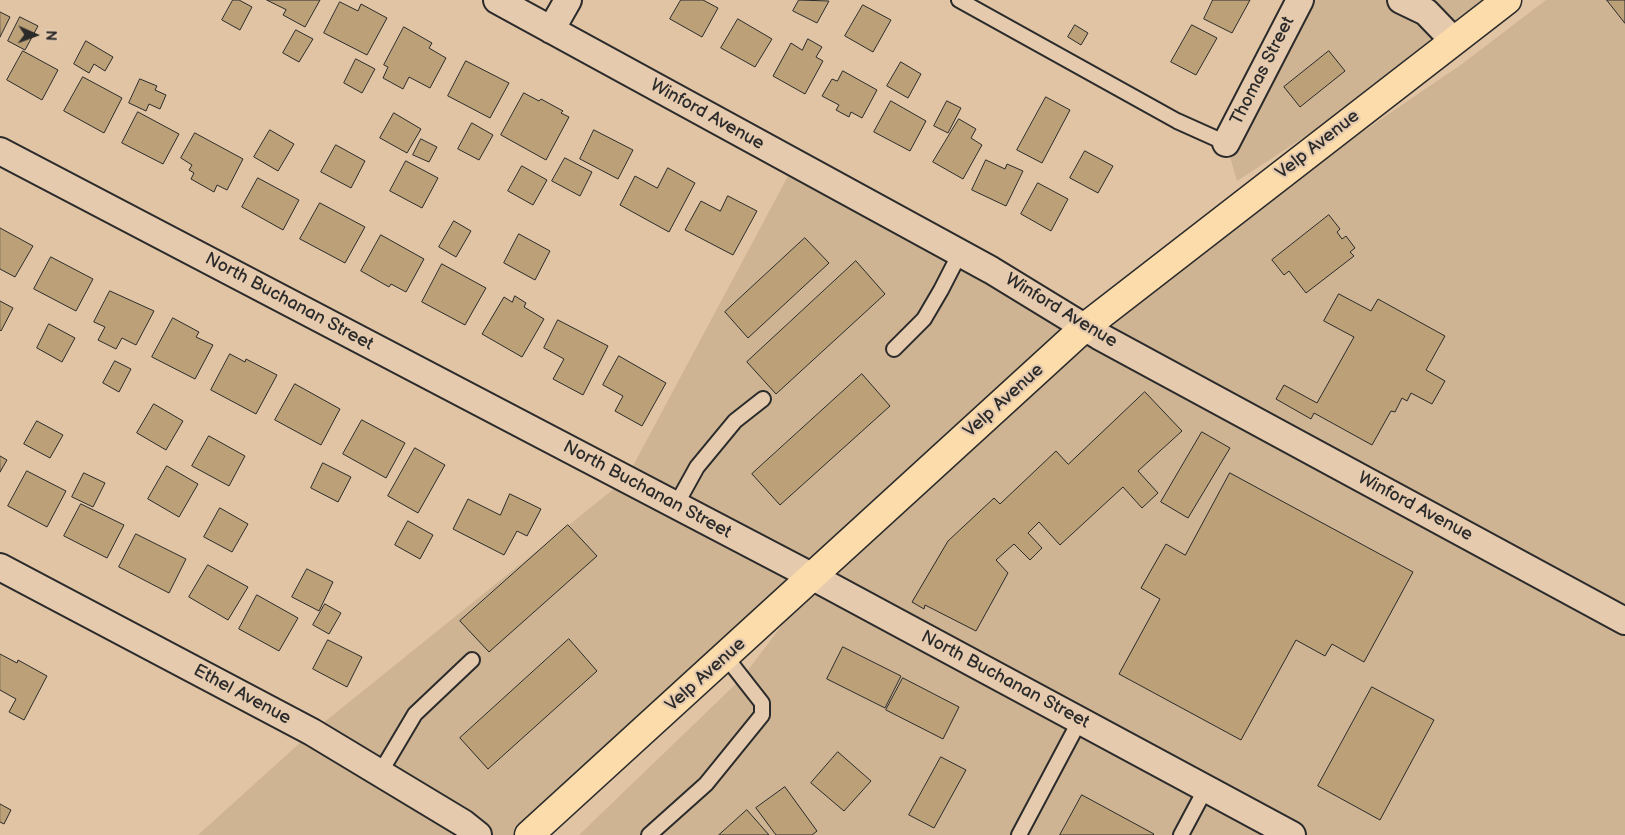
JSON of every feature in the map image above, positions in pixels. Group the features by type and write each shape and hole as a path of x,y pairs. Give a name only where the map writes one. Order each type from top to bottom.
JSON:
{"main road":[{"name":"Velp Avenue","path":"529,835 1086,327 1453,40 1507,0"}],"street":[{"name":"Winford Avenue","path":"497,0 960,252 1086,327 1625,621"},
{"path":"552,30 568,0"},
{"name":"Thomas Street","path":"1226,143 1300,0"},
{"path":"1401,0 1426,12 1453,40"},
{"name":"North Buchanan Street","path":"0,151 676,505 1080,720 1290,835"},
{"name":"Ethel Avenue","path":"0,567 312,732 463,823 478,835"}],"lane":[{"path":"960,0 1177,121 1226,143"},
{"path":"894,349 924,319 960,252"},
{"path":"676,505 697,467 735,420 763,399"},
{"path":"649,835 706,784 762,715 762,703 726,656"},
{"path":"380,773 415,714 472,660"},
{"path":"1019,835 1080,720"},
{"path":"1181,835 1206,788"}],"shaded area":[{"path":"1300,0 1507,0 1453,40 1237,181 1226,143"},
{"path":"1546,0 1625,0 1625,835 579,835 742,678 817,579 1099,336 1264,199 1462,64"},
{"path":"795,163 1085,327 529,835 198,835 312,732 626,479"}],"building":[{"path":"233,0 239,0 252,7 240,30 222,20"},
{"path":"267,0 320,0 305,27 283,15 286,10"},
{"path":"681,0 703,0 718,8 702,37 670,19"},
{"path":"799,0 829,1 817,23 793,11"},
{"path":"1213,0 1250,0 1232,33 1204,19"},
{"path":"1607,0 1625,0 1625,23"},
{"path":"340,2 358,11 361,4 387,18 367,55 324,33"},
{"path":"863,5 891,20 873,52 845,36"},
{"path":"0,12 10,17 0,37"},
{"path":"20,17 38,26 25,50 8,41"},
{"path":"738,19 772,39 755,67 721,48"},
{"path":"1075,25 1088,33 1081,45 1068,37"},
{"path":"1192,25 1217,38 1196,75 1171,62"},
{"path":"404,27 432,43 429,48 446,58 430,88 409,77 403,89 383,78 388,67 384,65"},
{"path":"296,30 313,39 299,62 283,53"},
{"path":"808,39 822,47 816,57 823,61 805,94 773,76 791,43 802,50"},
{"path":"86,41 113,57 105,71 94,64 89,73 74,64"},
{"path":"23,51 58,70 42,100 7,80"},
{"path":"1329,51 1345,71 1300,107 1284,87"},
{"path":"356,59 375,69 362,93 344,83"},
{"path":"466,61 509,83 490,118 448,96"},
{"path":"901,62 921,74 908,98 887,86"},
{"path":"843,71 877,90 862,118 851,112 849,117 836,110 839,105 822,96 832,79 837,81"},
{"path":"83,77 122,98 104,133 64,111"},
{"path":"140,79 157,86 155,90 166,95 160,109 149,104 146,111 129,103"},
{"path":"524,93 539,101 541,99 563,111 561,113 569,117 546,160 501,135"},
{"path":"1046,97 1070,110 1042,163 1017,150"},
{"path":"891,101 926,121 910,151 874,132"},
{"path":"947,101 961,108 948,133 934,126"},
{"path":"138,112 179,134 163,164 122,143"},
{"path":"394,113 421,129 407,153 380,138"},
{"path":"959,119 976,129 971,138 982,145 963,179 933,162"},
{"path":"472,123 493,135 479,160 458,149"},
{"path":"270,130 294,144 278,171 254,157"},
{"path":"594,130 633,150 618,179 580,159"},
{"path":"195,133 243,159 227,190 217,185 214,192 191,179 194,173 189,170 192,165 181,158"},
{"path":"421,139 437,147 429,162 413,155"},
{"path":"336,145 365,161 351,188 321,172"},
{"path":"1085,151 1113,166 1098,193 1070,178"},
{"path":"565,158 592,172 580,196 552,181"},
{"path":"986,160 1005,169 1007,164 1023,171 1006,206 972,190"},
{"path":"406,161 438,178 422,208 390,191"},
{"path":"522,166 547,180 533,205 508,191"},
{"path":"668,168 695,183 669,232 620,205 635,176 657,188"},
{"path":"258,178 299,200 283,230 242,207"},
{"path":"1038,183 1068,199 1051,231 1021,214"},
{"path":"728,196 757,211 733,255 685,230 701,201 720,211"},
{"path":"320,203 365,227 345,263 300,239"},
{"path":"1329,215 1340,229 1337,232 1342,239 1346,236 1355,248 1350,252 1354,256 1306,293 1289,271 1284,275 1272,260"},
{"path":"454,221 471,231 456,257 439,247"},
{"path":"0,228 33,246 15,277 0,269"},
{"path":"519,234 550,251 535,280 504,263"},
{"path":"381,235 424,259 406,292 391,284 389,287 361,271"},
{"path":"805,238 829,263 748,338 725,312"},
{"path":"51,257 93,279 76,311 34,289"},
{"path":"856,261 885,294 776,394 747,362"},
{"path":"442,264 486,288 465,325 422,302"},
{"path":"110,291 154,311 136,345 122,338 116,349 98,340 105,327 94,322"},
{"path":"1339,294 1371,311 1378,299 1445,336 1426,370 1445,381 1432,404 1411,393 1407,401 1402,398 1395,412 1391,411 1372,445 1314,413 1311,419 1276,399 1284,385 1317,403 1354,337 1324,321"},
{"path":"515,296 526,303 524,307 544,319 522,357 482,334 504,297 512,302"},
{"path":"0,301 13,308 1,331 0,330"},
{"path":"173,318 199,332 196,337 213,345 195,379 152,357"},
{"path":"558,320 608,346 583,395 553,379 564,359 544,348"},
{"path":"49,324 75,338 62,362 37,348"},
{"path":"230,354 245,362 246,359 277,375 256,414 211,390"},
{"path":"619,356 666,383 642,426 615,411 623,396 603,385"},
{"path":"115,361 131,369 119,392 103,383"},
{"path":"862,374 890,406 780,505 752,474"},
{"path":"295,384 340,409 321,445 275,420"},
{"path":"1145,392 1182,431 1138,471 1158,493 1142,508 1123,487 1060,545 1039,522 1028,533 1042,548 1030,560 1014,544 996,560 1008,573 976,631 925,605 924,609 912,602 948,541 994,498 1000,504 1056,451 1068,464"},
{"path":"154,404 183,421 166,450 137,433"},
{"path":"362,420 405,443 386,478 343,454"},
{"path":"37,421 63,435 50,458 24,444"},
{"path":"1202,432 1230,448 1188,518 1161,502"},
{"path":"209,436 245,456 229,486 192,466"},
{"path":"415,448 445,465 418,513 388,496"},
{"path":"0,456 7,460 0,472"},
{"path":"323,463 351,477 338,502 311,488"},
{"path":"167,466 198,484 179,517 148,499"},
{"path":"27,471 66,491 47,527 8,506"},
{"path":"84,473 105,483 93,507 72,497"},
{"path":"1230,473 1413,572 1364,662 1332,644 1325,656 1296,640 1241,740 1119,674 1160,599 1141,588 1166,544 1185,555"},
{"path":"510,494 541,509 527,536 517,531 504,555 453,529 468,499 500,515"},
{"path":"81,504 124,525 107,558 64,536"},
{"path":"220,508 248,524 232,552 204,537"},
{"path":"408,521 433,535 420,559 395,545"},
{"path":"568,525 597,556 489,652 460,621"},
{"path":"136,534 186,559 169,593 119,567"},
{"path":"208,565 248,587 228,620 189,597"},
{"path":"307,569 333,582 319,611 292,597"},
{"path":"257,595 298,618 279,651 239,629"},
{"path":"325,604 341,613 329,634 313,625"},
{"path":"569,639 597,671 488,769 460,738"},
{"path":"328,640 362,657 347,687 313,669"},
{"path":"843,647 901,676 885,708 827,679"},
{"path":"0,654 17,663 18,660 47,676 24,720 9,712 16,699 0,690"},
{"path":"903,678 959,707 943,739 886,710"},
{"path":"1372,687 1434,720 1380,820 1318,786"},
{"path":"838,752 871,781 844,811 811,783"},
{"path":"941,757 966,770 934,828 909,815"},
{"path":"785,787 817,831 812,835 776,835 756,808"},
{"path":"1082,795 1154,834 1060,835"},
{"path":"0,804 11,810 4,824 0,822"},
{"path":"747,810 769,835 719,835"}]}
